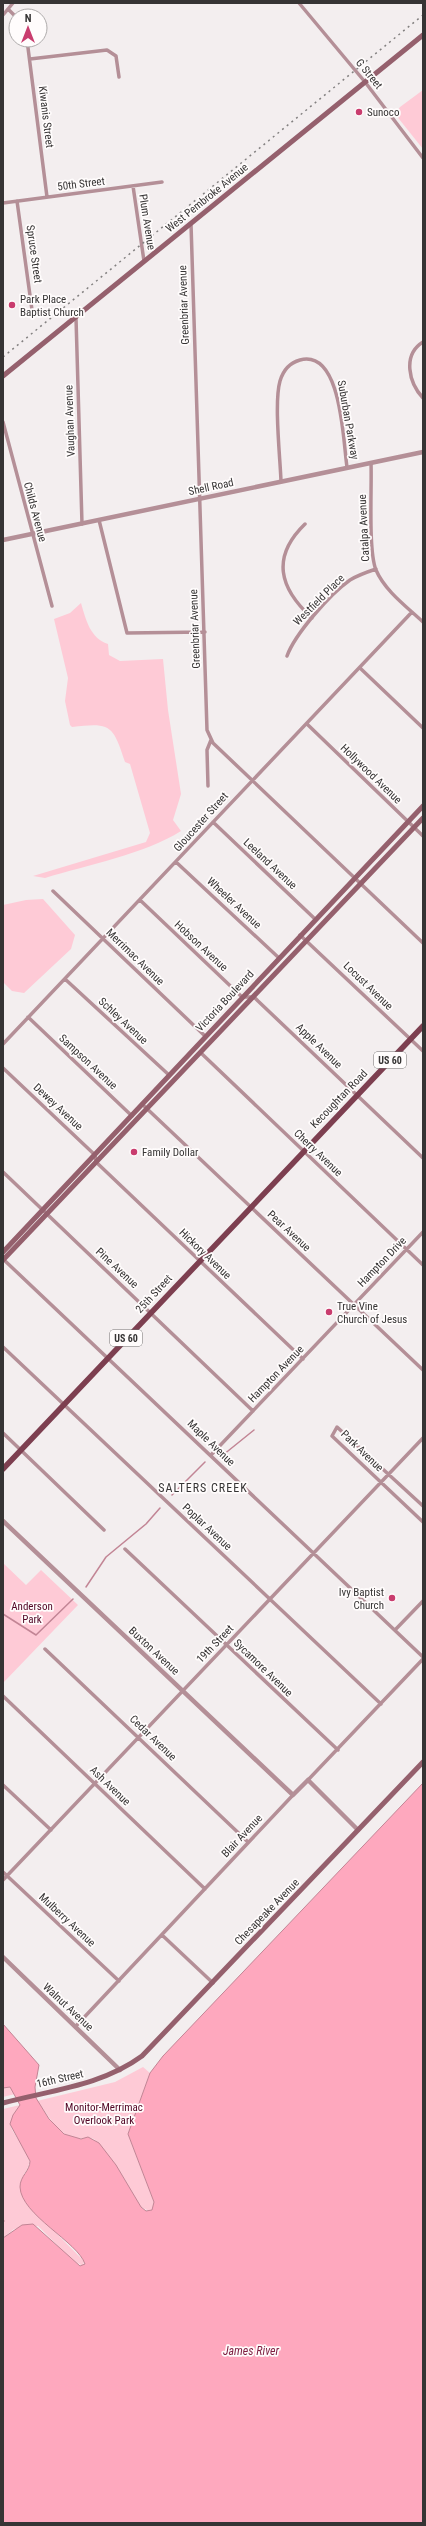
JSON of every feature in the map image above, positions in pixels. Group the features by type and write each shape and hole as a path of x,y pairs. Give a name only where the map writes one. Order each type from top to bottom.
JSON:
{"main road":[{"name":"West Pembroke Avenue","path":"3,376 423,35"},
{"name":"Victoria Boulevard","path":"45,1212 95,1155 205,1036 423,806"},
{"name":"Victoria Boulevard","path":"45,1212 96,1162 201,1053 423,818"},
{"name":"Kecoughtan Road","path":"287,1169 423,1026"},
{"name":"25th Street","path":"3,1469 287,1169"},
{"path":"3,1252 45,1212"},
{"path":"3,1260 45,1212"},
{"name":"Chesapeake Avenue","path":"120,2070 152,2047 423,1762"},
{"name":"16th Street","path":"3,2103 94,2082 120,2070"}],"street":[{"name":"G Street","path":"299,3 365,82 423,158"},
{"path":"3,15 8,9"},
{"name":"Kiwanis Street","path":"28,48 47,197"},
{"path":"30,59 107,50 116,56 119,77"},
{"name":"50th Street","path":"3,203 162,182"},
{"name":"Plum Avenue","path":"132,186 144,261"},
{"name":"Spruce Street","path":"17,201 32,310"},
{"name":"Greenbriar Avenue","path":"191,224 206,717 207,730 211,739"},
{"name":"Vaughan Avenue","path":"76,318 82,524"},
{"path":"423,342 412,356 409,369 412,385 423,398"},
{"name":"Suburban Parkway","path":"281,481 279,382 288,367 301,360 312,360 324,366 334,383 347,468"},
{"name":"Childs Avenue","path":"3,422 52,606"},
{"name":"Shell Road","path":"3,540 423,452"},
{"name":"Catalpa Avenue","path":"371,462 373,546 376,569 388,588 423,622"},
{"path":"99,520 127,633 204,632"},
{"path":"306,524 289,542 285,551 284,579 296,604 312,618"},
{"name":"Westfield Place","path":"286,656 291,642 312,618 350,581 376,569"},
{"name":"Gloucester Street","path":"3,1044 176,862 251,780 307,724 412,612"},
{"path":"360,668 423,728"},
{"name":"Hollywood Avenue","path":"307,724 423,836"},
{"path":"208,786 207,750 211,739 251,780 423,943"},
{"name":"Leeland Avenue","path":"213,822 315,919"},
{"name":"Wheeler Avenue","path":"176,862 279,958"},
{"name":"Merrimac Avenue","path":"53,891 205,1036"},
{"name":"Hobson Avenue","path":"140,900 242,997"},
{"name":"Locust Avenue","path":"300,935 423,1051"},
{"name":"Schley Avenue","path":"66,979 169,1075"},
{"path":"242,997 254,997"},
{"name":"Apple Avenue","path":"254,997 423,1158"},
{"name":"Sampson Avenue","path":"28,1017 136,1120"},
{"name":"Cherry Avenue","path":"201,1053 423,1266"},
{"name":"Dewey Avenue","path":"3,1068 95,1155"},
{"name":"Pear Avenue","path":"142,1104 423,1370"},
{"path":"95,1155 96,1162"},
{"name":"Hickory Avenue","path":"96,1162 303,1360"},
{"name":"Pine Avenue","path":"3,1172 253,1411"},
{"name":"Hampton Drive","path":"354,1305 423,1232"},
{"name":"Maple Avenue","path":"3,1260 108,1357 423,1658"},
{"name":"Hampton Avenue","path":"211,1455 354,1305"},
{"name":"Poplar Avenue","path":"3,1347 381,1704"},
{"name":"Park Avenue","path":"423,1506 390,1474 337,1427 332,1436 423,1522"},
{"path":"3,1433 104,1530"},
{"name":"19th Street","path":"3,1880 382,1483 423,1438"},
{"path":"420,1518 423,1514"},
{"name":"Buxton Avenue","path":"3,1521 293,1795"},
{"name":"Sycamore Avenue","path":"126,1549 226,1646 338,1750"},
{"path":"395,1630 423,1601"},
{"name":"Cedar Avenue","path":"45,1649 248,1842"},
{"name":"Blair Avenue","path":"76,2026 248,1842 338,1750 423,1658"},
{"name":"Ash Avenue","path":"3,1696 205,1889"},
{"path":"308,1780 358,1830"},
{"path":"3,1785 51,1830"},
{"name":"Mulberry Avenue","path":"3,1872 119,1981"},
{"path":"162,1935 213,1983"},
{"name":"Walnut Avenue","path":"3,1957 120,2070"}],"green space":[{"path":"423,90 423,149 395,114 400,107"},
{"path":"81,603 87,622 93,633 108,644 109,655 120,661 163,659 168,710 181,794 173,820 181,831 167,839 133,853 45,878 33,876 146,842 150,833 130,764 125,762 113,733 103,726 95,725 72,727 70,725 65,701 68,678 54,619 70,613"},
{"path":"43,899 75,935 71,949 24,993 12,991 3,982 3,905 26,900"},
{"name":"Anderson Park","path":"3,1563 26,1585 41,1570 78,1605 3,1683"},
{"name":"Monitor-Merrimac Overlook Park","path":"143,2067 150,2073 128,2134 154,2202 152,2210 149,2211 141,2207 116,2165 94,2139 75,2138 62,2132 57,2128 37,2101 115,2082"},
{"path":"10,2087 15,2094 3,2097 3,2088"},
{"path":"20,2105 10,2124 28,2154 28,2167 24,2174 30,2207 84,2261 83,2266 72,2260 38,2226 14,2229 3,2238 3,2109"}],"water":[{"name":"James River","path":"423,1783 423,2523 3,2523 3,2238 22,2225 33,2224 80,2266 85,2264 72,2247 39,2218 23,2197 20,2183 30,2165 30,2161 10,2124 13,2115 20,2105 10,2087 3,2088 3,2024 39,2065 35,2087 36,2098 49,2119 64,2134 81,2139 88,2137 99,2143 116,2165 141,2207 146,2211 152,2210 154,2202 128,2134 150,2073 163,2056"}],"waterway":[{"path":"223,1455 254,1430"},
{"path":"172,1495 205,1462"},
{"path":"86,1587 106,1557 146,1524 160,1508"},
{"path":"3,1614 36,1635 73,1599"}],"railway":[{"path":"3,357 423,15"}],"place":[{"name":"Sunoco","path":"359,112"},
{"name":"Park Place Baptist Church","path":"12,305"},
{"name":"Family Dollar","path":"134,1152"},
{"name":"True Vine Church of Jesus","path":"329,1312"},
{"name":"Ivy Baptist Church","path":"392,1598"}],"district":[{"name":"SALTERS CREEK","path":"203,1488"}]}
